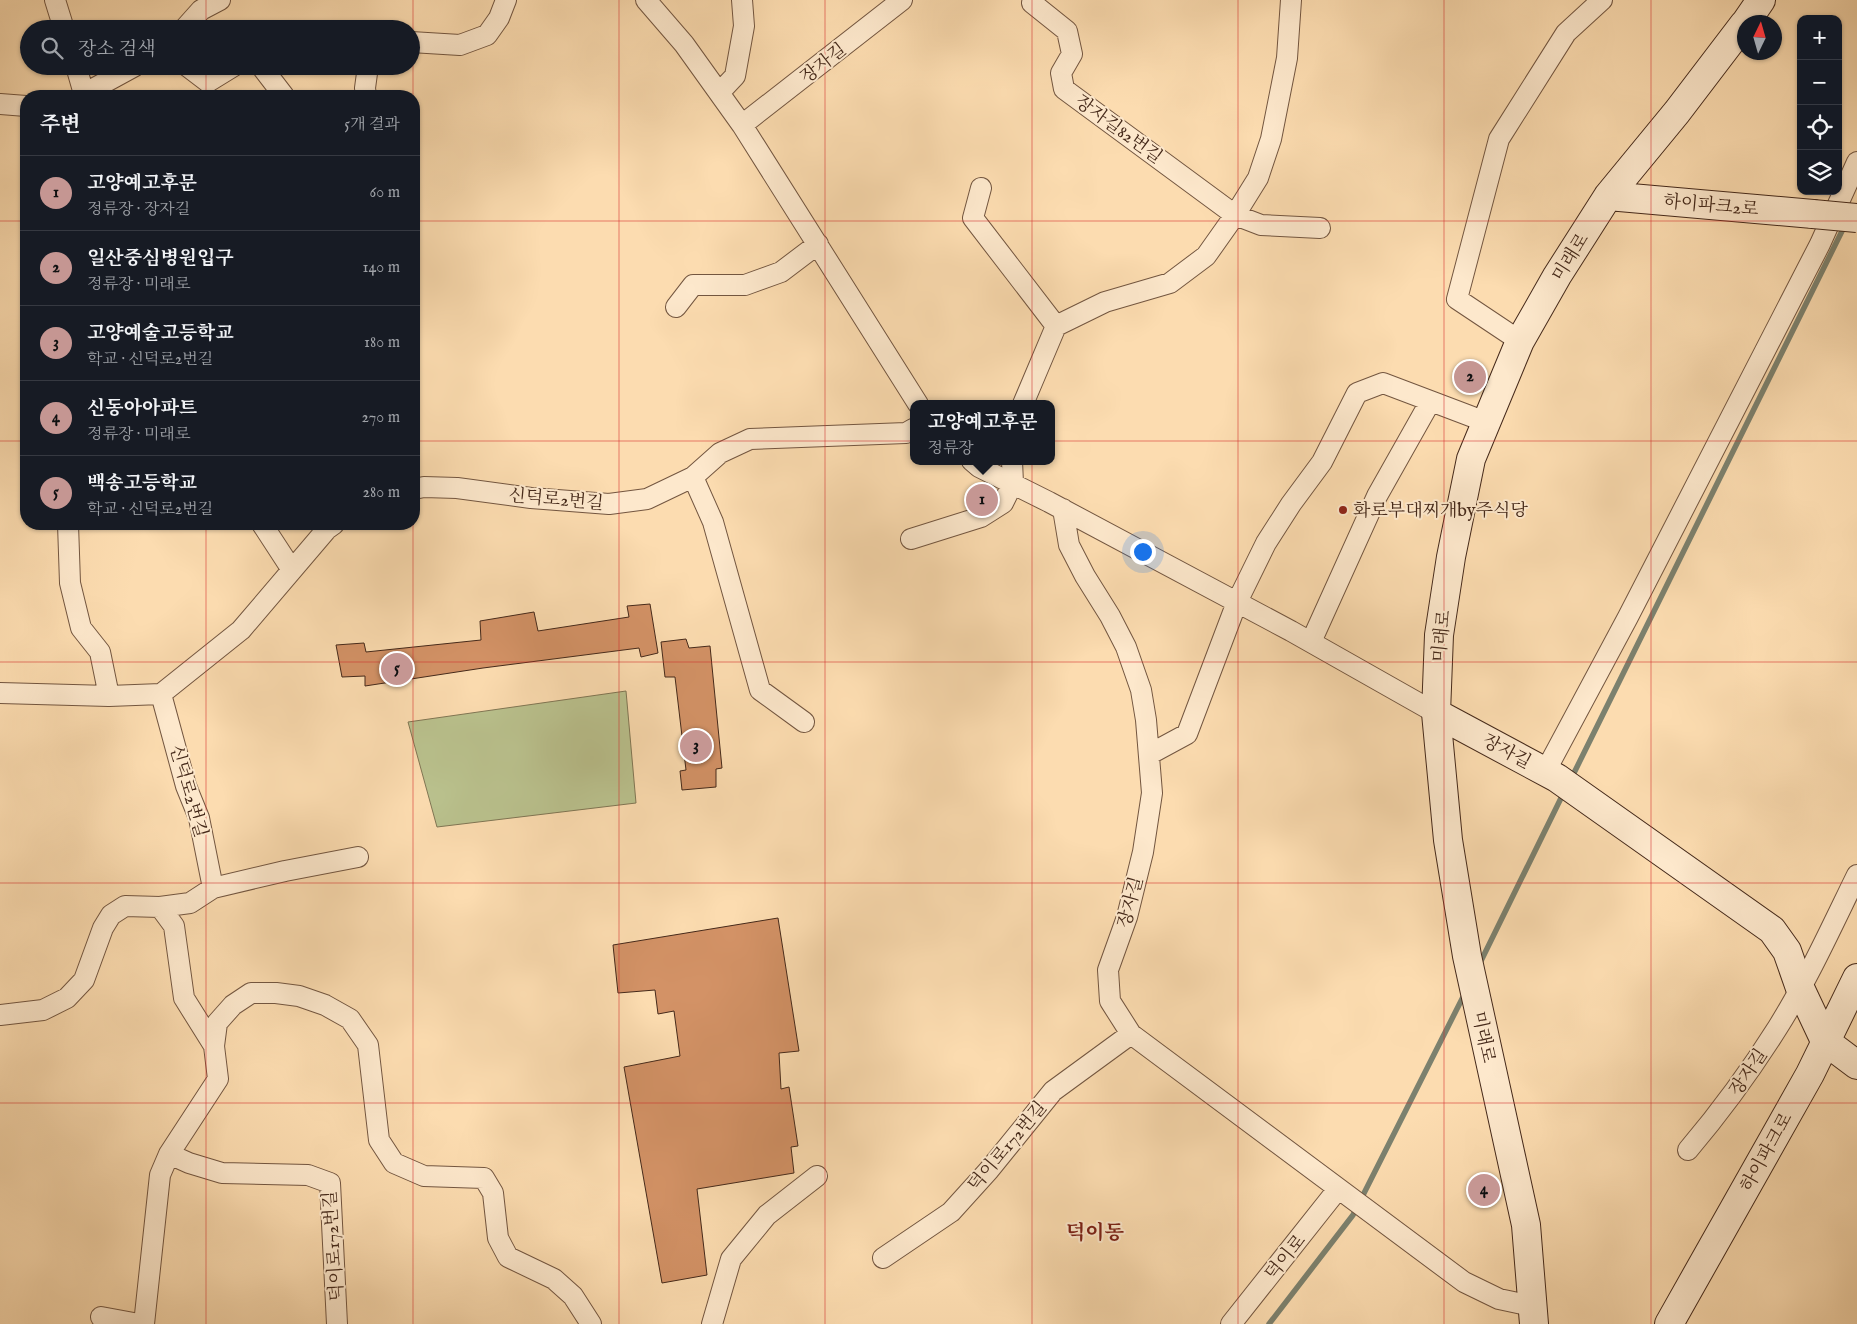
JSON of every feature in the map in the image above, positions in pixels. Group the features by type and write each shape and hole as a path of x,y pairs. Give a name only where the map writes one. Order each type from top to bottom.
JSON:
{"street":[{"path":"54,0 61,20"},
{"path":"192,20 201,10 220,0"},
{"path":"420,43 460,45 487,35 499,18 506,0"},
{"path":"646,0 684,44 742,125 916,400"},
{"path":"719,92 735,76 744,26 742,0"},
{"name":"장자길","path":"742,125 902,0"},
{"path":"1025,400 1056,326 1105,302 1170,283 1206,256 1235,215 1258,178 1270,139 1286,58 1291,0"},
{"path":"1520,341 1456,299 1499,139 1566,33 1602,0"},
{"name":"미래로","path":"1751,15 1761,0"},
{"name":"장자길82번길","path":"1032,3 1067,31 1072,54 1062,73 1064,89 1235,215 1261,225 1320,228"},
{"name":"미래로","path":"1533,1315 1526,1225 1467,956 1448,840 1436,713 1439,635 1451,557 1471,459 1520,341 1557,276 1608,196 1677,112 1737,33"},
{"path":"78,75 81,90"},
{"path":"91,90 119,75"},
{"path":"199,75 208,82 219,75"},
{"path":"268,75 279,90"},
{"path":"365,90 367,75"},
{"path":"0,104 20,106"},
{"path":"1551,775 1623,625 1816,253 1857,162"},
{"path":"980,188 973,218 1056,326"},
{"name":"하이파크2로","path":"1608,196 1857,218"},
{"path":"676,307 693,285 745,285 781,272 818,244"},
{"path":"1150,754 1187,734 1238,602 1266,543 1291,504 1322,462 1357,393 1382,383 1486,422"},
{"path":"1311,642 1377,496 1430,402"},
{"name":"신덕로2번길","path":"420,488 457,488 531,498 609,504 647,499 693,477 720,453 750,439 906,433 910,431"},
{"name":"장자길","path":"977,465 1238,602 1551,775 1772,930 1787,951 1800,988"},
{"path":"911,539 981,517 1003,503 1013,483 1012,465"},
{"path":"693,477 713,522 760,690 804,722"},
{"name":"장자길","path":"1062,509 1070,544 1085,576 1110,616 1126,647 1141,690 1150,754 1152,793 1143,852 1127,917 1108,970 1110,1000 1132,1034 1464,1282 1533,1315"},
{"path":"68,530 70,583 81,628 100,652 109,696"},
{"path":"266,530 292,570"},
{"path":"0,693 109,696 162,694 241,630 329,530"},
{"name":"신덕로2번길","path":"162,694 186,786 199,818 213,888"},
{"path":"0,1015 43,1010 67,998 84,980 103,928 111,915 125,906 160,907 190,903 213,888 285,871 358,857"},
{"name":"장자길","path":"1688,1150 1726,1104 1779,1026 1857,875"},
{"path":"160,907 174,926 184,998 214,1046"},
{"name":"하이파크로","path":"1669,1324 1810,1074 1857,978"},
{"path":"1800,988 1825,1041 1857,1065"},
{"path":"144,1324 160,1175 169,1154 218,1080 214,1046 217,1023 233,1005 251,993 276,993 299,996 325,1005 350,1019 368,1045 379,1140 394,1163 424,1176 484,1178 493,1193 498,1238 508,1257 554,1279 573,1296 591,1324"},
{"name":"덕이로172번길","path":"883,1258 951,1212 989,1170 1053,1090 1132,1034"},
{"name":"덕이로172번길","path":"169,1154 189,1163 222,1173 308,1175 330,1183 337,1324"},
{"path":"712,1324 731,1259 767,1215 817,1176"},
{"name":"덕이로","path":"1231,1324 1344,1192"},
{"path":"101,1317 139,1324"}],"green space":[{"path":"626,691 636,803 437,827 408,722"}],"building":[{"path":"650,604 658,653 641,657 639,648 483,668 365,686 365,676 342,677 336,645 364,643 366,652 481,640 480,621 534,612 538,631 629,617 627,606"},
{"path":"686,639 689,648 710,646 722,768 716,769 716,787 682,790 680,771 686,770 675,677 665,677 661,642"},
{"path":"778,918 799,1051 779,1053 781,1089 789,1087 798,1146 791,1147 794,1173 697,1189 707,1275 662,1283 624,1067 680,1056 674,1011 658,1014 655,990 618,993 613,945"}],"waterway":[{"path":"1571,779 1845,225"},
{"path":"1479,965 1564,792"},
{"path":"1269,1324 1353,1215 1465,993"}],"place":[{"name":"일산중심병원입구","path":"1470,377"},
{"name":"고양예고후문","path":"982,500"},
{"name":"화로부대찌개by주식당","path":"1343,510"},
{"name":"백송고등학교","path":"397,669"},
{"name":"고양예술고등학교","path":"696,746"},
{"name":"신동아아파트","path":"1484,1190"}],"district":[{"name":"덕이동","path":"1095,1232"}]}
